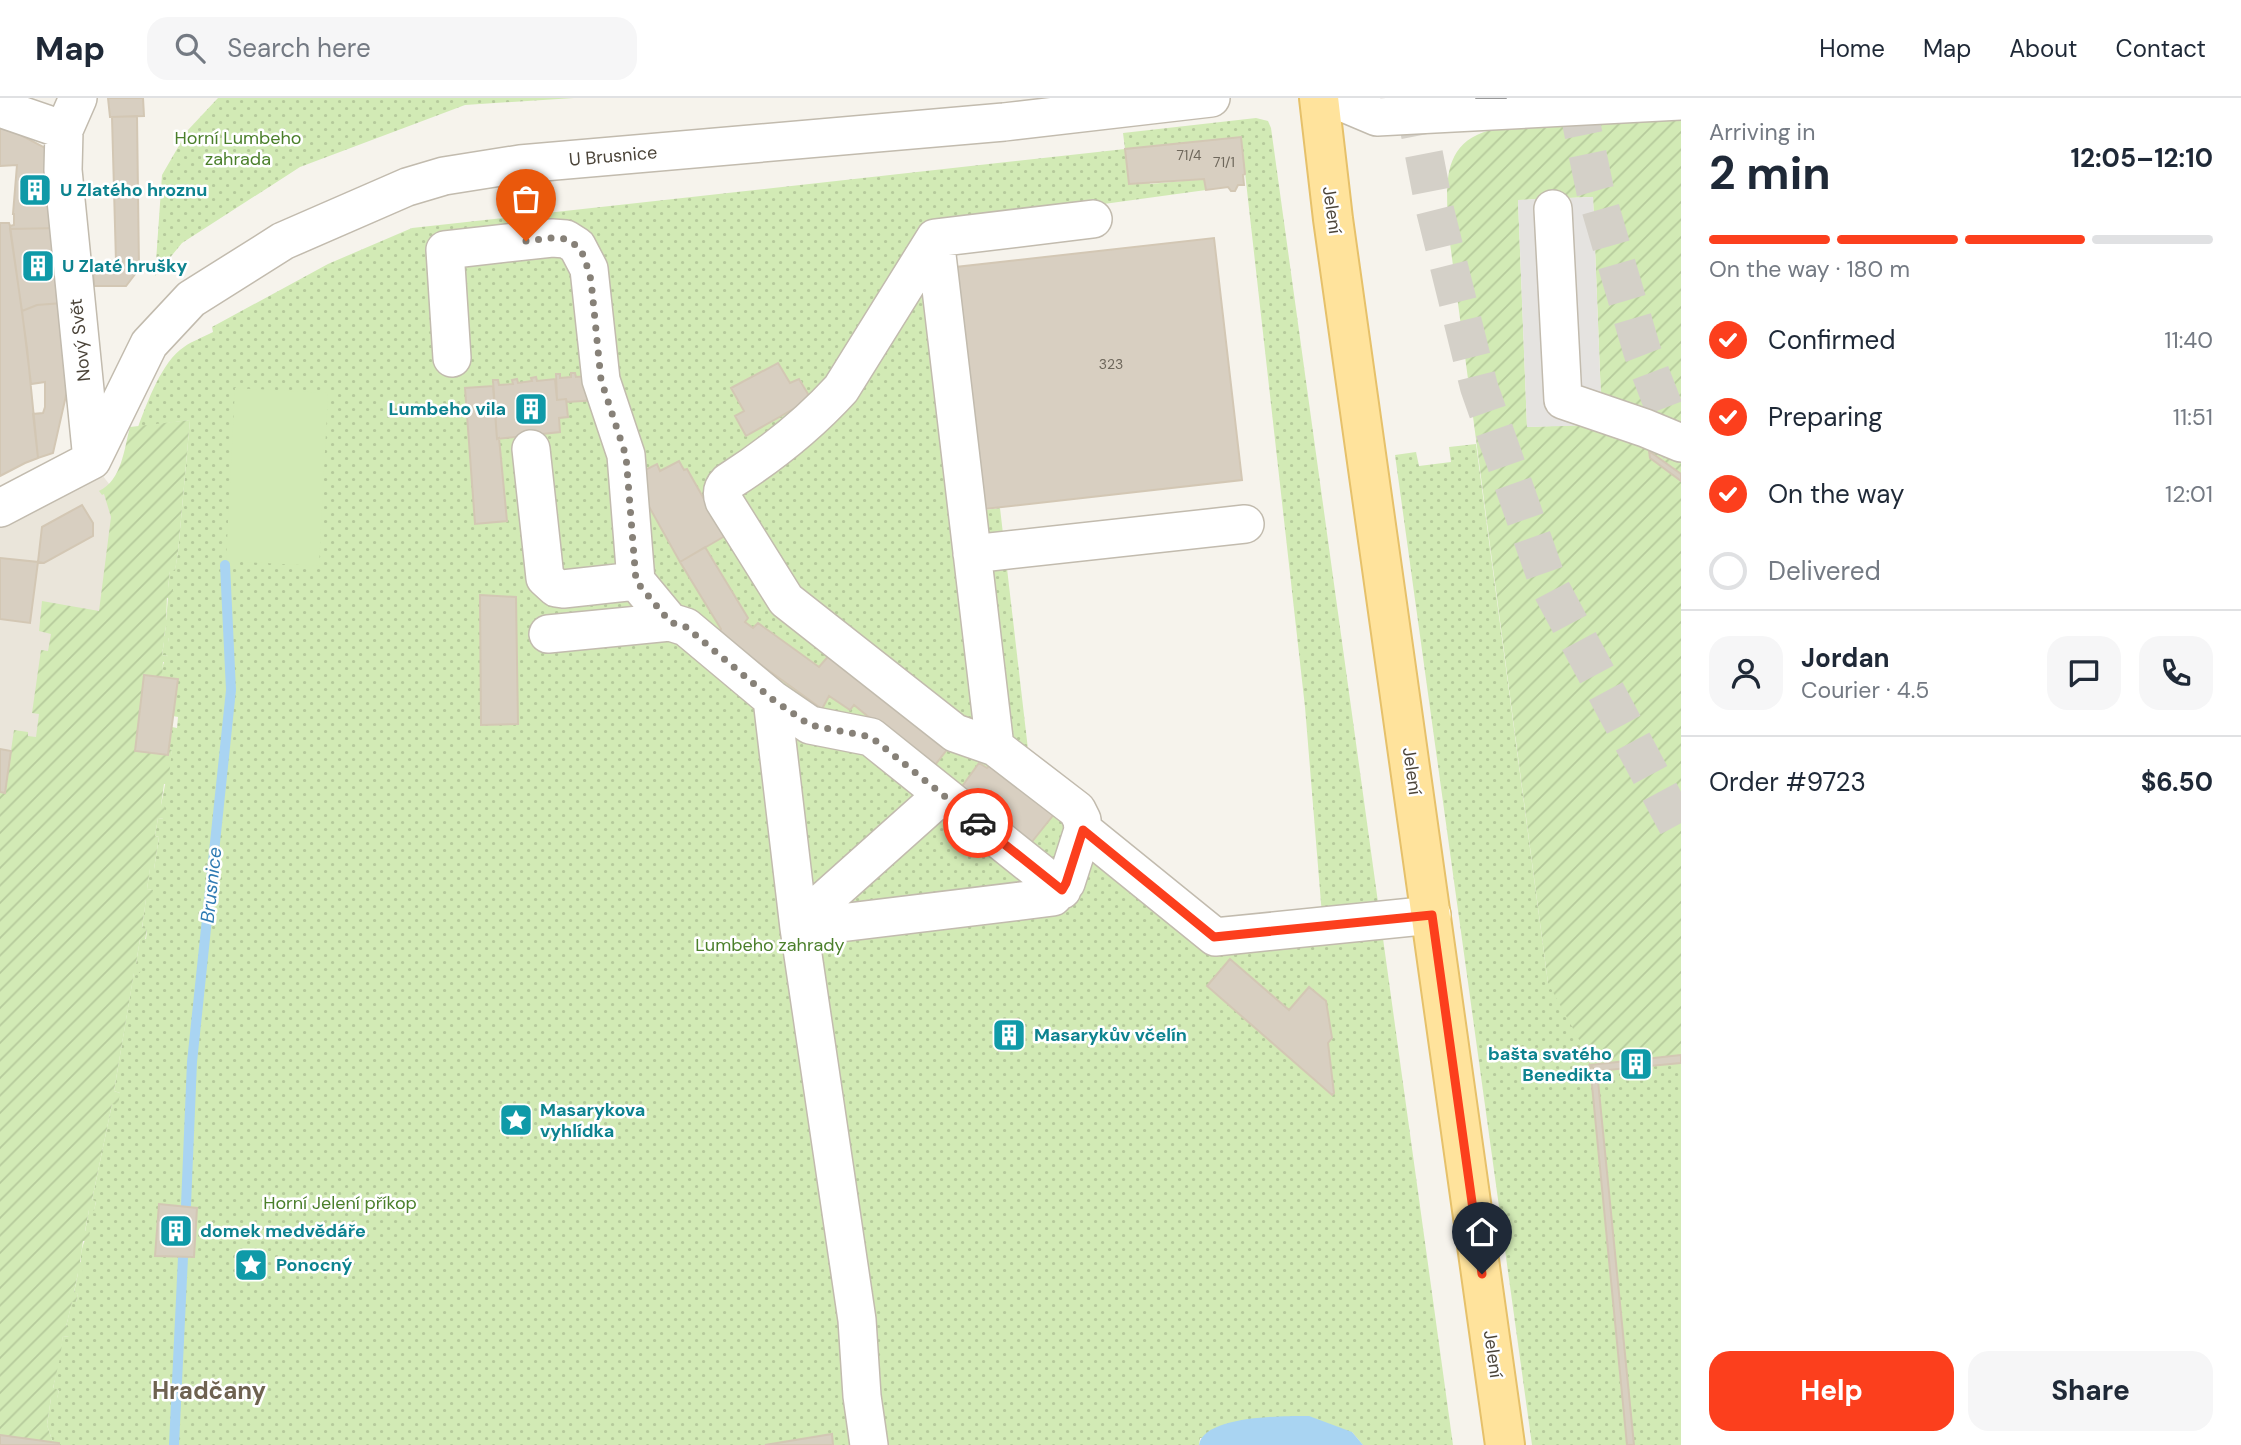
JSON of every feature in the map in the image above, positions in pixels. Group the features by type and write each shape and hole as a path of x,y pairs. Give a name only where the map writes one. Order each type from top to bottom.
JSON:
{"main road":[{"name":"Jelení","path":"1319,98 1333,219 1505,1445"}],"street":[{"name":"U Brusnice","path":"92,460 149,344 191,299 283,241 407,187 444,176 520,164 1004,122 1211,98"},
{"path":"1332,98 1377,117 1681,101"},
{"path":"0,108 71,114"},
{"name":"Nový Svět","path":"71,114 63,170 92,460"},
{"path":"1553,209 1563,400 1681,443"},
{"path":"935,238 1093,219"},
{"path":"452,358 445,250 552,238 566,239 577,246 589,269 601,380 626,456 636,581 670,622"},
{"path":"935,238 995,747"},
{"path":"799,928 1053,897 1066,883 1083,830 1077,810 995,747 955,733 786,600 722,495 723,486 761,461 841,389 935,238"},
{"path":"531,449 545,578 556,588 563,589 636,581"},
{"path":"0,508 92,460"},
{"path":"972,554 1245,524"},
{"path":"548,634 670,622 686,627 772,699 810,725 871,737 1062,890"},
{"path":"772,699 799,928 857,1320 862,1396 869,1445"},
{"path":"799,928 810,912 943,794"},
{"path":"1083,830 1214,937 1432,915"}],"shaded area":[{"path":"1593,197 1602,425 1527,427 1518,200"},
{"path":"96,467 116,493 105,617 40,758 0,799 0,509"}],"green space":[{"name":"Horní Lumbeho zahrada","path":"218,98 574,98 465,105 300,167 182,243 155,276 162,175 188,130"},
{"name":"Lumbeho zahrady","path":"1256,118 1268,121 1271,128 1453,1445 1363,1445 1352,1432 1200,1438 1199,1445 833,1445 831,1434 765,1445 53,1443 47,1425 51,1398 57,1398 59,1390 53,1389 63,1336 69,1337 66,1327 72,1301 76,1302 78,1294 74,1293 78,1273 82,1273 83,1246 90,1232 85,1232 89,1210 94,1210 96,1202 92,1200 112,1104 120,1093 114,1091 134,972 139,973 136,964 140,939 146,939 147,930 142,929 146,898 152,890 147,889 150,868 154,869 159,837 155,836 158,818 163,819 161,805 172,750 169,749 172,727 177,728 178,717 173,716 162,677 164,662 168,656 162,655 164,642 168,642 169,638 164,637 166,626 170,626 166,621 168,598 173,598 168,588 170,571 175,570 178,552 190,420 138,427 156,383 176,353 213,332 212,327 328,264 412,228 1125,149 1123,133","holes":["1241,137 1305,707 1322,915 1223,924 1029,758 1000,508 961,513 927,228 1206,190 1204,179 1129,184 1126,149","778,363 790,383 800,379 811,399 747,435 735,416 744,411 731,388","575,373 576,377 566,399 568,416 559,418 560,432 499,438 507,521 475,524 465,388 513,384 512,380 517,379 518,383 532,381 532,378 536,377 537,381 555,379 556,375 560,374 560,378 571,377 571,374","679,461 684,470 687,469 725,535 705,547 748,618 745,622 753,628 758,623 819,667 932,768 854,705 850,710 829,696 822,709 739,649 713,641 721,629 642,494 638,474 656,464 660,471","480,595 516,597 517,724 481,725","1230,959 1328,1043 1333,1094 1207,986","1018,1020 1022,1047 999,1051 995,1023"]},
{"path":"1681,118 1681,1059 1594,1067 1548,983 1448,228 1448,182 1454,156 1462,145 1490,130","holes":["1593,197 1602,424 1527,427 1518,200"]},
{"path":"235,388 328,393 319,566 226,561"},
{"path":"190,420 178,552 175,571 170,571 168,588 173,589 173,598 167,598 166,620 171,621 170,626 166,626 164,636 169,637 168,643 164,642 162,655 168,656 167,662 163,662 162,677 144,675 135,750 168,755 169,749 172,750 168,784 164,784 161,805 165,806 164,819 158,818 155,836 159,837 154,869 150,869 147,889 153,890 151,899 146,899 142,928 147,929 145,940 140,939 136,964 141,965 140,973 134,973 114,1091 120,1093 118,1105 112,1104 92,1200 96,1201 94,1211 89,1210 85,1231 90,1232 88,1241 83,1241 80,1262 84,1263 82,1273 78,1273 74,1292 78,1294 76,1302 72,1302 66,1327 71,1328 69,1337 63,1336 53,1388 59,1390 57,1399 51,1398 47,1425 53,1443 0,1435 0,792 5,792 14,730 28,732 28,736 36,737 39,714 32,713 41,650 48,651 51,634 39,631 42,601 99,611 111,517 104,494 99,491 107,486 117,472 130,427"},
{"path":"1476,444 1548,983 1681,1059 1681,1445 1532,1445 1395,455 1416,452 1419,466 1451,462 1449,447"}],"water":[{"path":"1309,1416 1352,1432 1363,1445 1199,1445 1204,1435 1230,1423 1265,1417"}],"building":[{"path":"108,98 143,98 144,116 110,117"},
{"path":"137,116 139,269 126,286 94,286 93,263 116,262 112,117"},
{"name":"U Zlatého hroznu","path":"0,124 53,152 58,228 10,229 10,226 14,225 17,165 0,166"},
{"path":"1241,137 1244,185 1238,185 1235,191 1228,187 1206,190 1204,179 1129,184 1125,149"},
{"path":"0,223 9,223 10,226 27,348 38,458 0,476"},
{"name":"U Zlaté hrušky","path":"58,228 62,303 37,305 22,311 10,229"},
{"path":"1214,238 1242,480 975,510 947,268"},
{"path":"61,303 70,378 53,453 38,458 33,414 43,413 45,382 31,384 22,311 37,305"},
{"path":"778,363 790,383 799,379 811,399 746,436 735,416 744,411 731,388"},
{"path":"571,373 575,373 576,377 588,376 598,400 557,400 556,374 560,374 560,378 571,377"},
{"name":"Lumbeho vila","path":"536,377 537,381 555,379 557,400 566,399 568,417 559,418 560,432 497,439 493,380 498,380 499,385 513,384 512,380 517,379 518,383 532,381 531,378"},
{"path":"493,386 507,521 475,524 465,388"},
{"path":"1649,451 1681,474 1681,481 1650,458"},
{"path":"679,461 684,470 687,469 725,536 680,562 642,494 637,474 657,464 660,471"},
{"path":"82,505 93,523 93,536 44,563 38,562 42,527"},
{"path":"705,547 748,618 745,622 753,628 758,623 819,667 832,652 949,747 932,769 854,705 850,710 829,696 822,709 739,649 713,642 721,629 680,562"},
{"path":"0,558 38,562 30,623 0,619"},
{"path":"480,595 516,597 518,724 481,725"},
{"path":"144,675 178,679 168,755 135,751"},
{"path":"0,749 11,751 5,793 0,792"},
{"path":"996,760 1059,808 1031,843 958,792 979,763 987,768"},
{"path":"1230,959 1289,1010 1309,987 1326,1001 1332,1038 1328,1043 1334,1093 1332,1095 1207,986"},
{"name":"Masarykův včelín","path":"1018,1019 1022,1048 999,1051 995,1023"},
{"name":"bašta svatého Benedikta","path":"1681,1055 1681,1063 1597,1071 1590,1065"},
{"path":"1590,1065 1597,1071 1634,1445 1627,1445"},
{"name":"domek medvědáře","path":"159,1204 197,1208 194,1257 155,1256"},
{"path":"832,1434 833,1445 765,1445"},
{"path":"0,1435 59,1443 59,1445 0,1445"}],"waterway":[{"name":"Brusnice","path":"186,1205 192,1062 231,690 225,565"},
{"name":"Brusnice","path":"174,1445 183,1257"}],"tunnel":[{"path":"1413,98 1434,206 1479,387 1548,583 1681,832"},
{"path":"1576,98 1595,190 1642,351 1681,452"}],"tram line":[{"path":"1476,98 1506,98"}],"way so far":[{"path":"526,241 566,239 577,246 589,269 601,380 626,456 636,581 670,622 686,627 772,699 810,725 871,737 978,823"}],"place":[{"name":"U Zlatého hroznu","path":"35,190"},
{"name":"U Zlaté hrušky","path":"38,266"},
{"name":"Lumbeho vila","path":"531,409"},
{"name":"Masarykův včelín","path":"1009,1035"},
{"name":"bašta svatého Benedikta","path":"1636,1064"},
{"name":"Masarykova vyhlídka","path":"516,1120"},
{"name":"domek medvědáře","path":"176,1231"},
{"name":"Ponocný","path":"251,1265"}],"district":[{"name":"Hradčany","path":"209,1390"}],"route":[{"path":"978,823 1062,890 1083,830 1214,937 1432,915 1482,1274"}],"park label":[{"name":"Horní Jelení příkop","path":"340,1203"}]}
